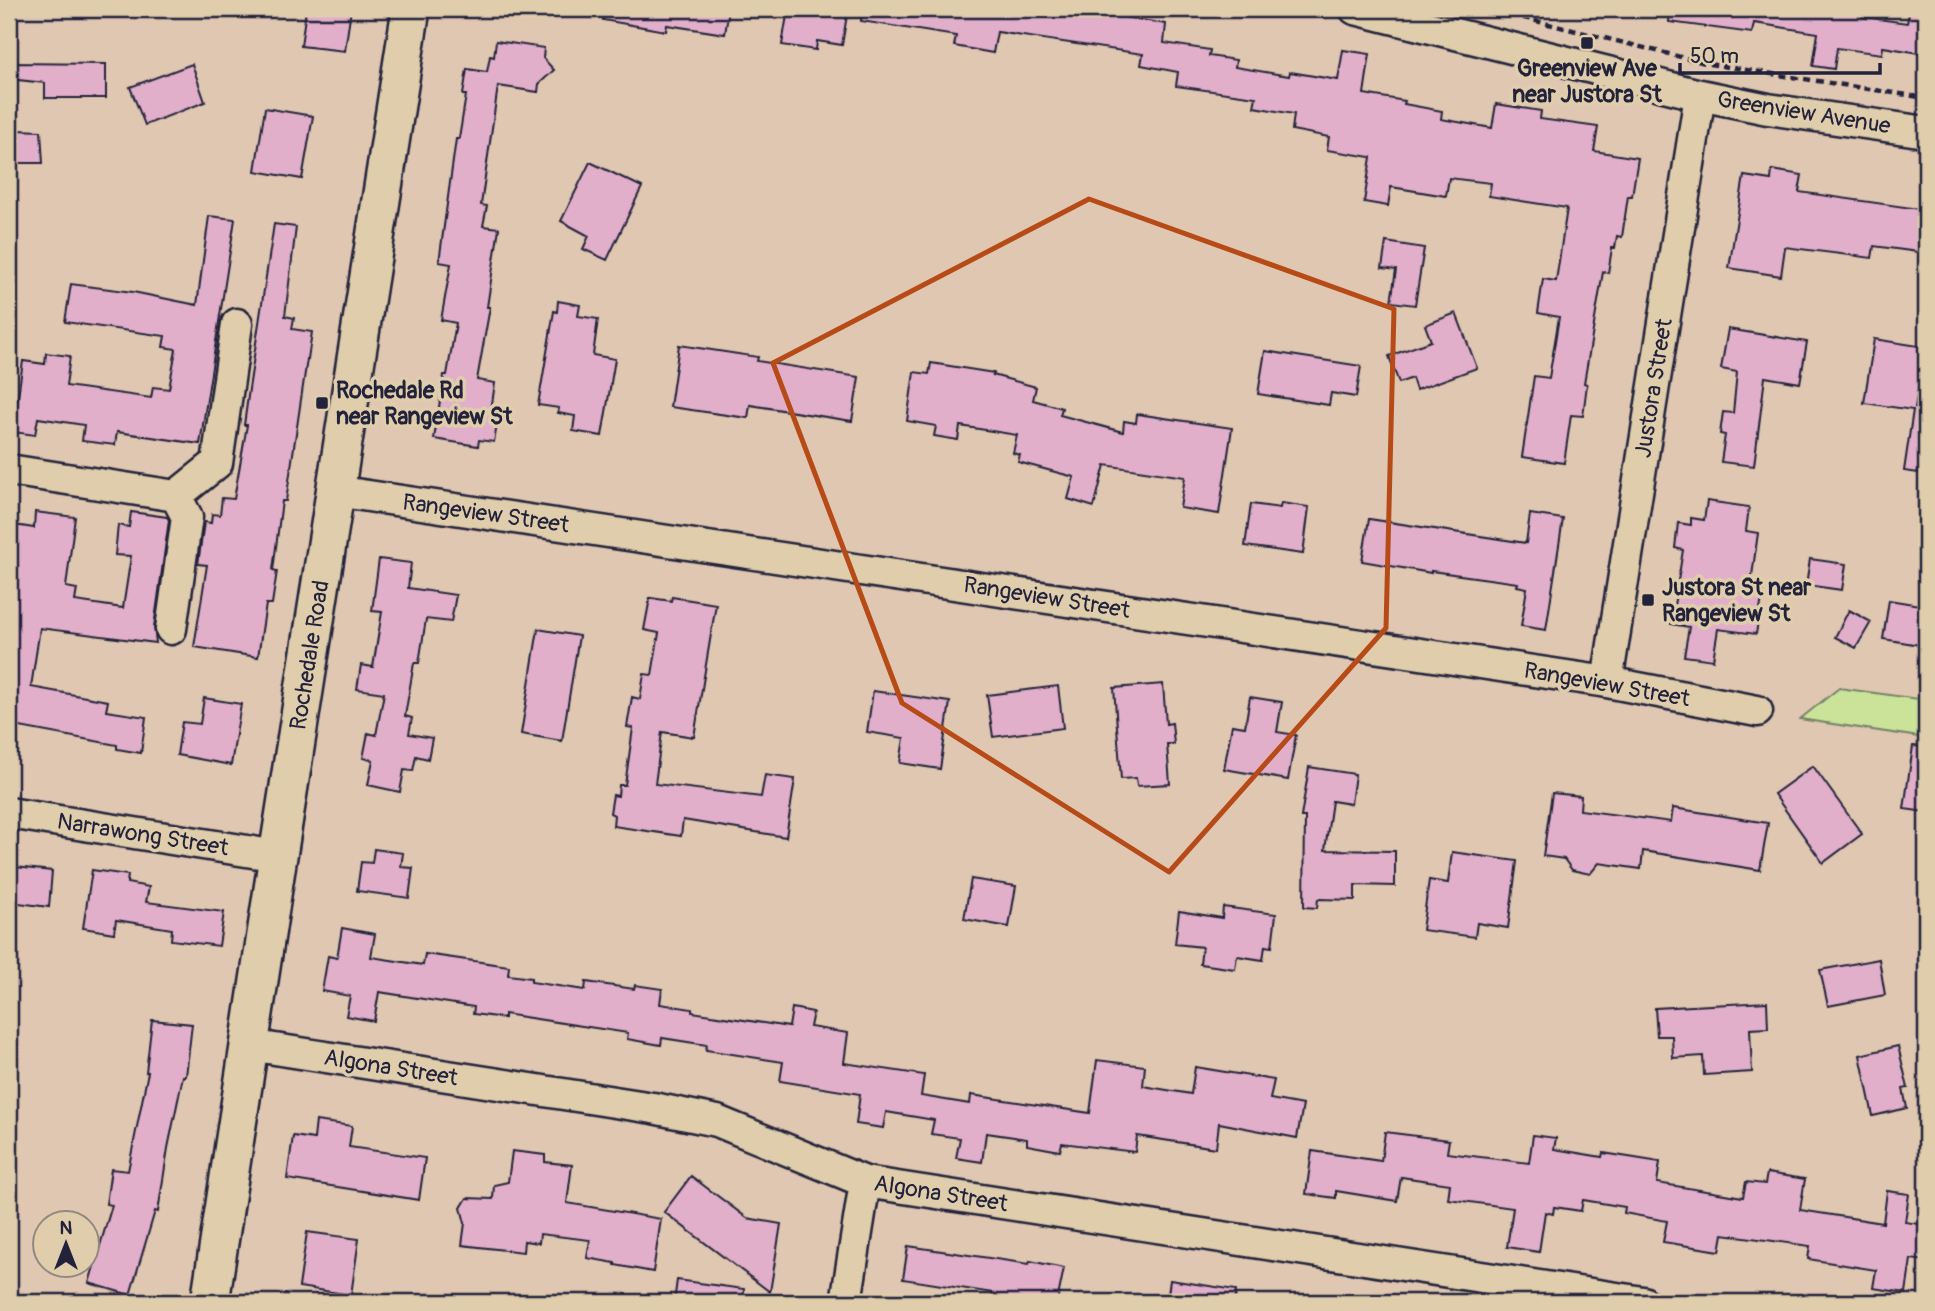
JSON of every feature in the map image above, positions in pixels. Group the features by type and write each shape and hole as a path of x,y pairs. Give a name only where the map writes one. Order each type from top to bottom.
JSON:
{"main road":[{"name":"Rochedale Road","path":"209,1302 411,9"}],"street":[{"name":"Greenview Avenue","path":"1355,9 1768,109 1926,132"},
{"name":"Justora Street","path":"1606,682 1700,94"},
{"path":"9,470 176,495 217,463 237,324"},
{"name":"Rangeview Street","path":"335,491 1606,682 1757,710"},
{"path":"170,629 187,517 176,495"},
{"name":"Narrawong Street","path":"9,813 278,856"},
{"name":"Algona Street","path":"249,1045 640,1106 717,1121 864,1182 1643,1302"},
{"path":"846,1302 864,1182"}],"path":[{"path":"1488,9 1709,64 1926,98"}],"highlighted area":[{"path":"1089,199 1394,309 1386,628 1169,872 902,703 773,363"}],"green space":[{"path":"1839,688 1926,700 1926,738 1800,719"}],"building":[{"path":"306,9 351,9 345,51 301,46"},
{"path":"603,9 729,9 725,34 667,25 666,31 603,20"},
{"path":"788,9 848,9 842,45 817,41 816,50 782,45"},
{"path":"862,9 1089,9 1088,11 1166,24 1164,43 1210,50 1209,56 1236,60 1235,67 1289,76 1290,72 1338,80 1343,50 1370,54 1364,94 1442,111 1441,119 1492,128 1496,104 1541,111 1540,119 1598,127 1594,151 1638,158 1632,196 1628,196 1622,237 1617,236 1615,248 1612,248 1608,273 1603,272 1584,383 1587,384 1583,416 1571,415 1564,463 1522,457 1534,376 1549,378 1559,317 1538,313 1543,279 1556,281 1567,208 1489,196 1491,183 1449,178 1446,196 1391,187 1388,206 1364,202 1371,157 1327,150 1329,137 1292,130 1294,114 1254,107 1256,97 1176,86 1178,72 1141,65 1143,54 997,32 993,53 954,46 956,36 861,21"},
{"path":"1670,9 1864,9 1862,17 1907,23 1910,9 1926,9 1926,54 1883,47 1882,54 1837,48 1834,69 1813,66 1818,33 1754,23 1752,33 1669,22"},
{"path":"496,41 544,48 543,58 554,70 539,84 538,92 498,86 481,205 487,206 483,226 499,228 487,307 490,307 477,380 495,383 491,411 499,413 494,442 479,440 478,446 434,439 444,375 447,375 456,323 441,320 451,264 439,262 456,139 459,139 466,95 463,95 467,69 487,72 490,56 494,57"},
{"path":"9,63 106,64 106,98 45,98 45,83 9,79"},
{"path":"192,64 205,102 145,125 130,87"},
{"path":"265,108 313,116 302,179 255,171"},
{"path":"17,130 41,131 43,163 17,163"},
{"path":"590,162 642,187 607,260 583,249 589,236 561,221"},
{"path":"1772,170 1802,175 1799,192 1926,210 1926,253 1874,246 1872,258 1785,247 1781,276 1729,268 1744,176 1771,180"},
{"path":"209,216 235,219 200,444 117,432 115,445 82,441 84,425 38,418 35,435 13,432 23,361 45,364 46,353 70,356 66,386 151,398 153,387 169,389 176,349 163,347 165,336 65,322 71,284 133,292 197,305"},
{"path":"274,224 296,227 285,316 294,318 292,329 312,332 286,501 282,501 273,570 277,571 272,604 266,604 258,657 194,647 207,565 198,564 204,522 211,523 212,514 220,515 222,498 234,499 247,425 244,425"},
{"path":"1386,242 1424,248 1415,305 1391,302 1396,270 1382,268"},
{"path":"558,301 580,305 578,316 598,319 593,355 615,359 602,436 573,431 575,416 558,413 559,408 538,405"},
{"path":"1456,313 1477,368 1416,390 1412,378 1399,383 1389,356 1431,341 1425,325"},
{"path":"1728,329 1807,342 1800,383 1765,377 1754,466 1721,462 1725,435 1720,434 1723,412 1733,413 1737,372 1721,369"},
{"path":"1874,339 1925,347 1915,408 1926,409 1926,474 1904,471 1913,410 1864,403"},
{"path":"679,345 758,357 757,361 859,377 852,421 750,405 748,418 670,407"},
{"path":"1265,351 1361,366 1356,397 1331,393 1329,405 1258,394"},
{"path":"931,363 994,373 993,375 1036,387 1033,400 1062,408 1060,415 1123,432 1124,421 1136,423 1137,414 1232,428 1219,514 1180,508 1185,477 1105,465 1094,507 1068,499 1074,477 1018,462 1020,455 1013,453 1017,435 960,426 958,440 934,436 936,426 907,421 914,372 929,374"},
{"path":"1707,501 1749,507 1746,531 1758,533 1750,590 1763,592 1756,634 1718,629 1713,660 1684,656 1689,627 1671,624 1683,550 1675,548 1678,523 1691,525 1691,518 1704,520"},
{"path":"1281,503 1309,507 1303,554 1245,546 1251,504 1280,508"},
{"path":"35,512 75,517 66,587 77,589 75,601 123,608 131,556 115,555 118,525 129,527 131,512 167,517 169,520 154,627 156,643 40,628 31,687 108,701 106,711 146,717 141,753 117,749 117,745 9,725 9,565 14,525 34,528"},
{"path":"1530,514 1563,519 1546,630 1521,626 1527,588 1517,586 1518,583 1431,573 1362,561 1369,519 1526,543"},
{"path":"379,559 411,563 408,588 456,595 451,622 426,619 419,663 414,663 405,716 412,718 409,734 432,738 428,759 416,756 413,771 404,770 400,792 368,785 373,760 363,758 368,733 376,735 384,693 357,689 361,665 373,667 382,612 372,611"},
{"path":"1810,559 1846,564 1842,590 1806,585"},
{"path":"672,597 716,604 694,737 662,732 655,784 761,797 765,775 795,779 786,837 683,820 681,836 613,826 614,815 610,813 613,795 618,796 619,785 625,785 633,728 627,727 632,697 640,699 644,674 652,675 659,633 644,630 650,598 671,601"},
{"path":"1889,600 1926,606 1926,646 1883,639"},
{"path":"1849,610 1871,622 1856,648 1835,637"},
{"path":"538,629 579,636 562,741 521,734"},
{"path":"1163,684 1166,724 1172,723 1174,744 1167,744 1170,784 1137,786 1136,778 1121,779 1114,688"},
{"path":"1058,686 1063,728 993,737 987,695"},
{"path":"873,691 950,702 940,769 900,763 904,738 867,732"},
{"path":"1250,697 1282,702 1277,732 1296,735 1288,780 1224,769 1232,725 1245,727"},
{"path":"204,698 241,704 231,765 177,755 182,722 200,724"},
{"path":"1913,746 1926,747 1926,812 1904,809"},
{"path":"1813,766 1862,834 1823,863 1774,794"},
{"path":"1309,767 1355,774 1351,804 1332,801 1325,850 1395,851 1395,886 1355,885 1355,900 1318,899 1317,908 1304,907 1305,817 1301,817"},
{"path":"1552,793 1581,796 1580,810 1671,822 1673,808 1768,823 1760,870 1643,851 1641,869 1599,863 1590,874 1572,870 1564,859 1543,856"},
{"path":"374,849 403,853 401,867 413,868 409,898 357,891 361,862 372,863"},
{"path":"1452,852 1517,861 1508,928 1477,923 1475,937 1422,930 1429,880 1448,883"},
{"path":"15,867 52,871 49,907 11,902"},
{"path":"92,870 128,875 127,883 149,887 146,902 224,912 219,946 171,940 172,929 116,920 114,933 83,928"},
{"path":"971,879 1016,886 1009,927 964,919"},
{"path":"1223,907 1276,914 1272,947 1265,946 1263,960 1237,956 1235,969 1200,964 1202,947 1175,944 1179,911 1222,918"},
{"path":"342,928 375,934 371,957 423,965 425,954 509,966 508,975 531,978 531,982 585,990 586,982 634,989 635,985 662,989 660,1004 692,1009 692,1012 789,1027 792,1008 813,1012 810,1027 848,1033 844,1063 924,1075 921,1096 970,1104 971,1095 1090,1113 1097,1060 1145,1066 1143,1086 1191,1094 1195,1067 1274,1080 1270,1099 1303,1105 1297,1138 1219,1123 1216,1148 1137,1136 1135,1152 1062,1143 1060,1151 1027,1145 1027,1139 986,1133 982,1162 956,1158 960,1138 931,1134 934,1120 886,1112 883,1128 856,1124 860,1094 780,1081 783,1062 706,1050 707,1045 662,1038 661,1045 627,1039 628,1033 504,1014 504,1018 473,1014 474,1007 379,992 374,1021 346,1016 350,996 322,991 328,956 337,958"},
{"path":"1879,959 1885,995 1828,1006 1820,970"},
{"path":"1767,1002 1768,1028 1750,1029 1752,1072 1704,1075 1703,1056 1673,1058 1672,1036 1657,1036 1655,1008"},
{"path":"152,1020 192,1024 186,1076 183,1076 168,1148 158,1212 155,1211 130,1295 89,1283 90,1280 102,1280 102,1239 112,1205 106,1204 111,1169 128,1171 146,1072"},
{"path":"1898,1046 1908,1088 1903,1089 1907,1108 1873,1116 1860,1055"},
{"path":"316,1121 352,1126 349,1147 425,1158 419,1200 287,1179 293,1136 314,1139"},
{"path":"1385,1132 1449,1140 1447,1153 1529,1163 1533,1135 1556,1138 1554,1149 1660,1162 1657,1183 1743,1197 1746,1182 1765,1184 1767,1173 1805,1179 1800,1210 1883,1223 1887,1191 1909,1194 1905,1222 1926,1225 1926,1261 1911,1259 1906,1293 1873,1288 1876,1270 1808,1259 1810,1246 1723,1234 1720,1251 1663,1242 1667,1221 1624,1213 1625,1207 1583,1200 1581,1211 1554,1207 1553,1214 1545,1212 1539,1252 1507,1247 1513,1208 1448,1199 1450,1184 1401,1177 1397,1201 1336,1191 1336,1198 1306,1194 1312,1151 1381,1161"},
{"path":"512,1151 545,1155 545,1162 572,1165 567,1203 661,1219 653,1272 587,1258 590,1240 540,1234 539,1243 524,1241 523,1252 462,1245 465,1223 461,1208 467,1198 493,1199 494,1185 508,1182"},
{"path":"691,1176 747,1218 781,1224 770,1292 664,1212"},
{"path":"307,1232 359,1239 351,1295 299,1287"},
{"path":"908,1246 1029,1264 1030,1261 1064,1268 1057,1302 991,1302 993,1293 903,1279"},
{"path":"677,1280 744,1289 743,1302 674,1302"},
{"path":"1170,1280 1236,1290 1235,1302 1167,1302"}],"place":[{"name":"Greenview Ave near Justora St","path":"1587,43"},
{"name":"Rochedale Rd near Rangeview St","path":"322,403"},
{"name":"Justora St near Rangeview St","path":"1648,600"}]}
